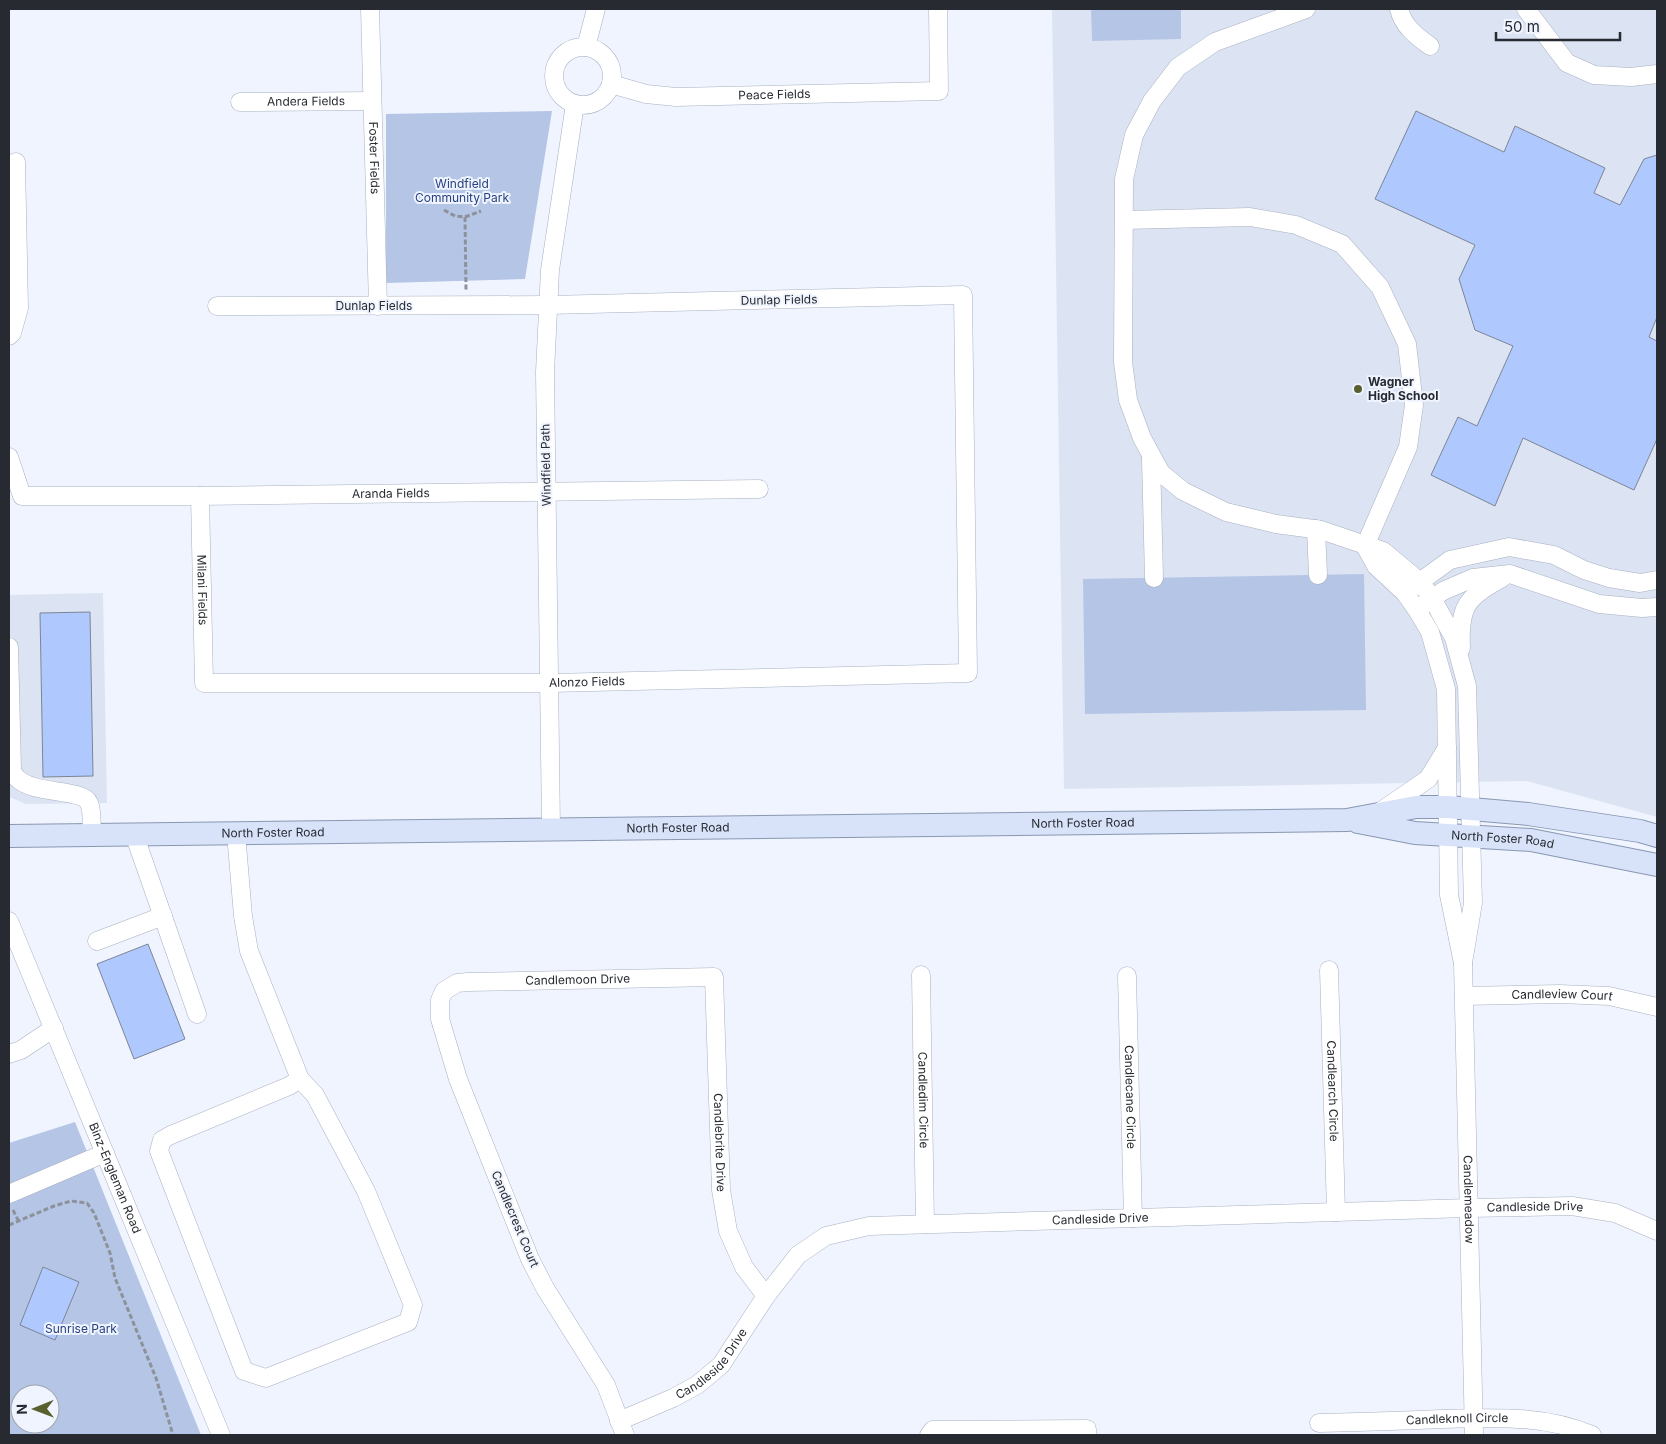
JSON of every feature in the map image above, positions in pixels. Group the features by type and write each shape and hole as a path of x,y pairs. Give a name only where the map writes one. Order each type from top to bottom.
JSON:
{"main road":[{"name":"North Foster Road","path":"9,836 551,828 1347,820 1416,807 1448,807 1528,814 1640,831 1657,836"},
{"name":"North Foster Road","path":"1347,820 1415,833 1531,840 1657,865"}],"street":[{"name":"Foster Fields","path":"370,9 378,306"},
{"path":"586,47 596,9"},
{"name":"Peace Fields","path":"611,84 646,94 676,97 939,91 938,9"},
{"path":"1306,9 1215,42 1178,67 1152,101 1134,134 1124,179 1123,362 1128,400 1142,438 1161,473 1182,490 1226,512 1276,524 1316,529 1383,551 1419,581 1432,598 1454,638 1462,668"},
{"path":"1399,9 1400,16 1412,33 1430,46"},
{"path":"1526,9 1567,63 1594,75 1631,77 1657,74"},
{"path":"575,47 586,47 600,52 610,64 611,84 606,94 597,102 586,105 575,104 565,99 558,91 554,81 554,70 558,60 566,52 575,47"},
{"name":"Andera Fields","path":"240,102 372,101"},
{"name":"Windfield Path","path":"551,828 545,372 550,270 575,104"},
{"path":"9,336 12,333 19,308 12,163"},
{"path":"1124,220 1250,217 1296,225 1342,244 1380,287 1407,344 1414,405 1408,447 1366,546"},
{"name":"Dunlap Fields","path":"217,306 549,305 963,295 968,673"},
{"path":"1151,456 1154,578"},
{"name":"Aranda Fields","path":"9,457 22,496 200,496 759,489"},
{"name":"Milani Fields","path":"200,496 204,683"},
{"path":"1316,529 1318,575"},
{"name":"Candlemeadow","path":"1366,546 1376,566 1405,593 1430,632 1446,689 1449,895 1463,963 1473,1427"},
{"path":"1405,593 1450,560 1509,547 1554,555 1584,570 1609,578 1640,582 1657,580"},
{"path":"1462,668 1461,631 1465,608 1479,591 1510,574"},
{"path":"1417,610 1443,591 1473,578 1510,574 1599,604 1642,608 1657,607"},
{"path":"9,647 10,767 17,779 38,789 78,795 88,801 91,809 92,835"},
{"name":"Candlemeadow","path":"1462,668 1467,686 1473,904 1463,963"},
{"name":"Alonzo Fields","path":"204,683 550,683 968,673"},
{"path":"1376,815 1428,779 1447,747"},
{"path":"236,832 242,906 249,951 300,1079 314,1095 366,1191 413,1305 408,1322 266,1378 244,1371 159,1151 162,1140 171,1135 289,1086 300,1079"},
{"path":"134,834 198,1014"},
{"path":"97,941 163,916"},
{"name":"Binz-Engleman Road","path":"9,921 221,1435"},
{"name":"Candlearch Circle","path":"1329,970 1336,1212"},
{"name":"Candledim Circle","path":"922,975 925,1224"},
{"name":"Candlecane Circle","path":"1127,976 1133,1218"},
{"name":"Candlemoon Drive","path":"444,991 457,983 468,982 714,977"},
{"name":"Candlebrite Drive","path":"714,977 722,1190 728,1231 744,1267 766,1296"},
{"name":"Candlecrest Court","path":"444,991 440,1000 440,1019 458,1079 530,1259 545,1288 606,1385 622,1428"},
{"name":"Candleview Court","path":"1464,996 1559,994 1609,996 1657,1007"},
{"path":"9,1054 21,1050 54,1028"},
{"path":"9,1194 106,1153"},
{"name":"Candleside Drive","path":"622,1428 697,1385 722,1365 766,1296 798,1255 826,1236 868,1226 1572,1206 1615,1213 1657,1232"},
{"name":"Candleknoll Circle","path":"1319,1423 1473,1427 1530,1419 1576,1429 1592,1435"},
{"path":"929,1435 933,1430 1087,1432"}],"path":[{"path":"444,210 455,216 465,217 481,211"},
{"path":"465,217 466,306"},
{"path":"9,1225 71,1201 87,1203 94,1213 110,1252 115,1278 156,1378 173,1435"}],"shaded area":[{"name":"Wagner High School","path":"1052,9 1657,9 1657,817 1527,781 1064,789"},
{"path":"103,593 107,803 26,804 9,797 9,595"}],"green space":[{"path":"1091,9 1181,9 1181,39 1092,41"},
{"name":"Windfield Community Park","path":"552,111 525,279 386,283 386,114"},
{"path":"1364,574 1366,710 1085,714 1083,579"},
{"name":"Sunrise Park","path":"75,1122 201,1435 9,1435 9,1143"}],"building":[{"path":"1416,111 1504,152 1515,126 1605,168 1594,193 1620,205 1644,159 1657,155 1657,317 1649,337 1657,341 1657,439 1634,490 1523,438 1495,506 1431,475 1458,417 1477,426 1513,346 1475,330 1459,279 1475,245 1375,199"},
{"path":"90,612 93,776 43,777 40,613"},
{"path":"148,944 185,1039 134,1059 97,964"},
{"path":"43,1267 79,1282 55,1340 20,1325"}],"place":[{"name":"Wagner High School","path":"1358,389"}]}
